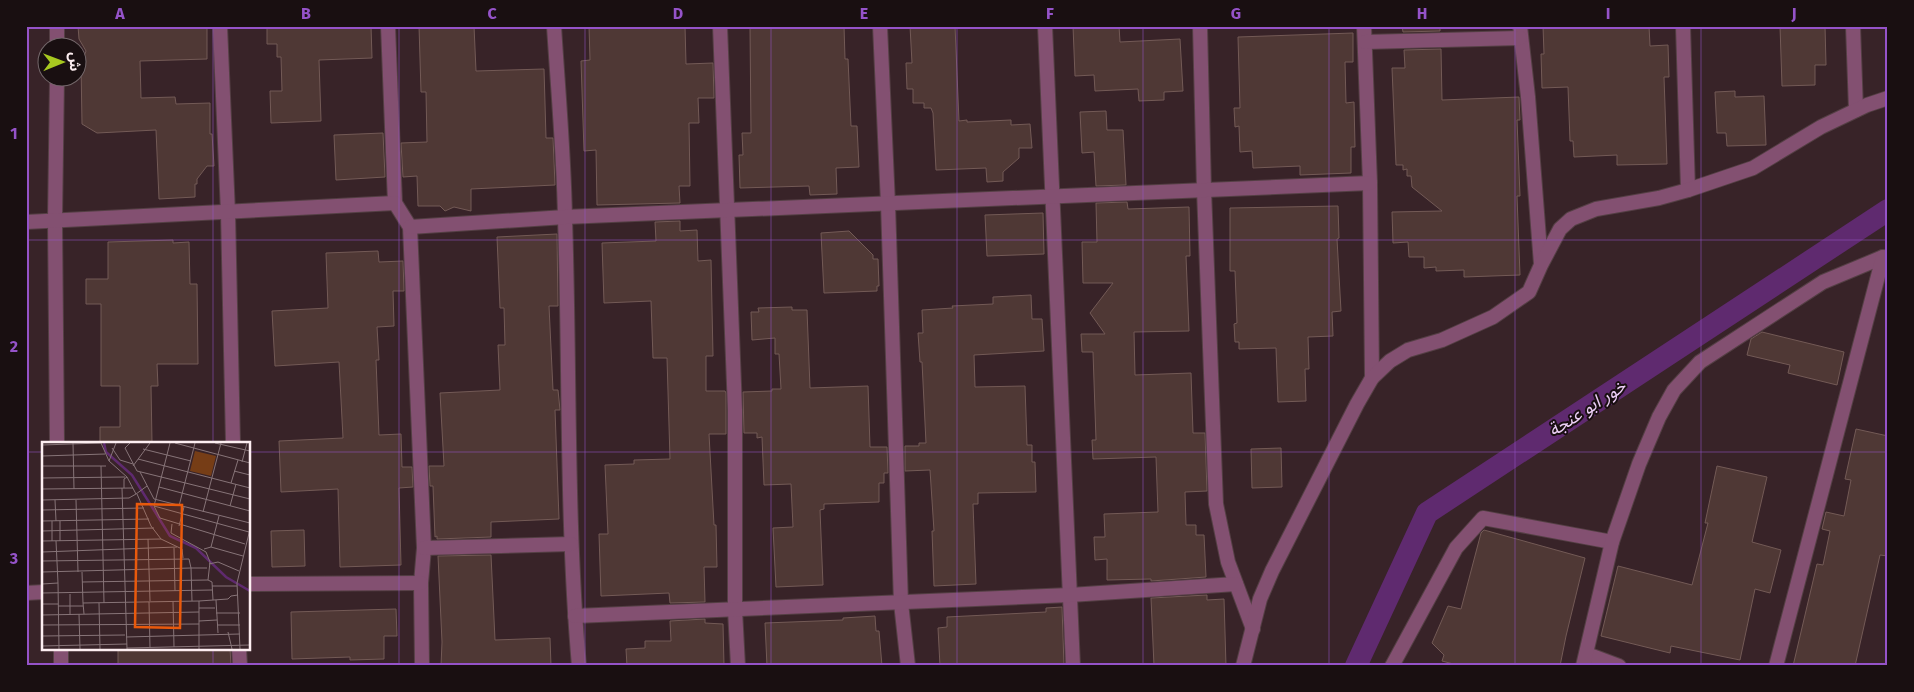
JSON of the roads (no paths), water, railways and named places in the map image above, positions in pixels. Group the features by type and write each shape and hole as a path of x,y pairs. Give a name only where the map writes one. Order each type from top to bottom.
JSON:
{"street":[{"path":"220,26 228,212 233,442"},
{"path":"388,26 395,203 410,227 424,548 421,583 422,666"},
{"path":"554,26 566,217 574,616 579,666"},
{"path":"720,26 735,410 735,610 738,666"},
{"path":"880,26 888,204 901,603 908,666"},
{"path":"1045,26 1073,666"},
{"path":"1200,26 1216,504 1228,562 1253,629"},
{"path":"1364,26 1370,183 1372,378"},
{"path":"1683,26 1688,190"},
{"path":"1853,26 1856,110"},
{"path":"1365,42 1520,32 1528,96 1541,265"},
{"path":"57,88 55,220 57,442"},
{"path":"1243,666 1260,598 1272,571 1357,404 1372,378 1390,361 1408,350 1442,340 1500,312 1529,292 1560,229 1571,220 1596,209 1651,200 1688,190 1753,168 1821,127 1856,110 1888,98"},
{"path":"410,227 566,217 1370,183"},
{"path":"26,222 395,203"},
{"path":"1619,666 1585,660 1612,542 1639,464 1659,417 1674,390 1700,362 1823,282 1885,257"},
{"path":"1776,666 1885,257"},
{"path":"1392,666 1456,548 1483,518 1612,542"},
{"path":"424,548 572,544"},
{"path":"250,584 421,583"},
{"path":"574,616 1070,595 1236,584"},
{"path":"26,592 42,592"},
{"path":"60,650 61,666"},
{"path":"239,650 240,666"}],"waterway":[{"name":"خور ابو عنجة","path":"1356,666 1427,513 1888,210"}]}
